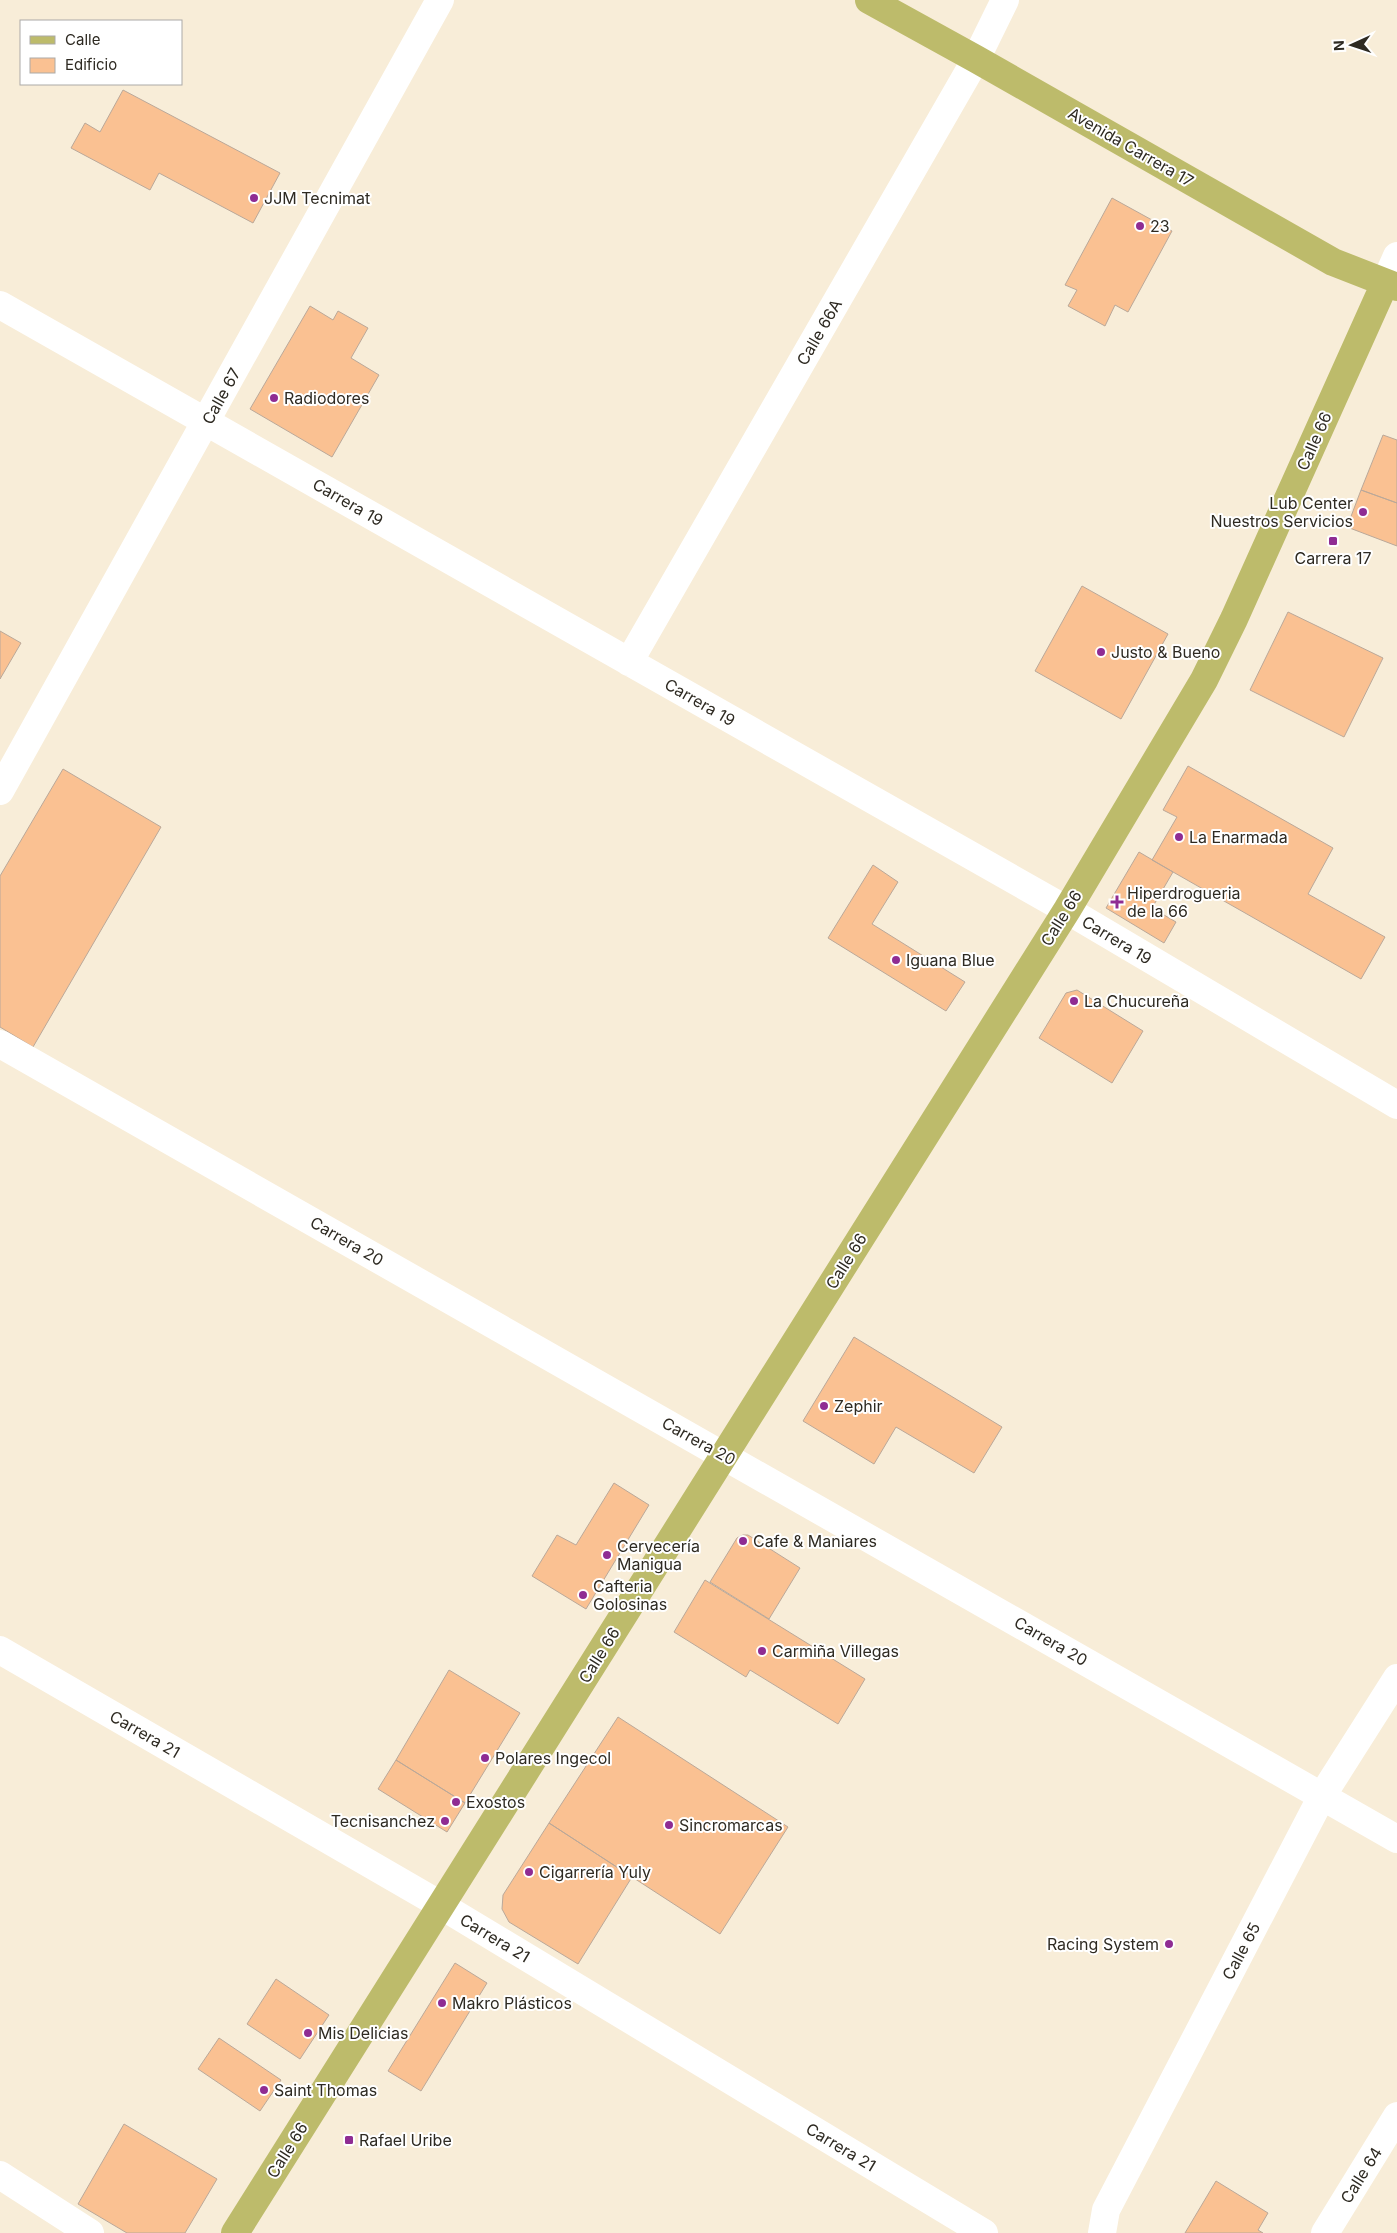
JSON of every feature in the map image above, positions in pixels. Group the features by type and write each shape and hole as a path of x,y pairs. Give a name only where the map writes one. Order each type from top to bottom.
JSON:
{"main road":[{"name":"Avenida Carrera 17","path":"869,0 1333,262 1391,285"},
{"name":"Calle 66","path":"235,2233 1067,910 1213,662 1391,285"}],"street":[{"name":"Calle 67","path":"0,791 440,0"},
{"name":"Calle 66A","path":"629,662 976,59 1005,0"},
{"name":"Calle 66","path":"1391,285 1397,256"},
{"name":"Carrera 19","path":"0,305 1067,910 1397,1105"},
{"name":"Carrera 20","path":"0,1044 1397,1840"},
{"name":"Carrera 21","path":"0,1650 442,1906 984,2233"},
{"name":"Calle 65","path":"1102,2233 1106,2210 1322,1796 1397,1678"},
{"name":"Calle 64","path":"1325,2233 1397,2116"},
{"path":"0,2175 90,2233"}],"building":[{"path":"123,90 280,173 253,223 159,173 150,190 71,148 85,123 100,132"},
{"path":"1112,198 1172,231 1128,312 1115,305 1105,326 1068,306 1077,290 1065,285"},
{"path":"310,306 333,320 338,311 368,328 351,358 379,375 332,457 250,409"},
{"path":"1383,435 1397,440 1397,503 1361,490"},
{"path":"1361,490 1397,503 1397,546 1347,527"},
{"name":"Justo & Bueno","path":"1082,586 1168,634 1121,719 1035,671"},
{"path":"1288,612 1383,658 1344,737 1250,690"},
{"path":"0,631 21,643 0,679"},
{"path":"1188,766 1333,848 1308,894 1385,937 1361,979 1152,860 1177,817 1163,810"},
{"path":"63,769 161,827 33,1047 0,1027 0,876"},
{"path":"1139,852 1173,872 1152,908 1176,922 1164,943 1106,908"},
{"name":"Iguana Blue","path":"873,865 898,882 872,924 965,982 946,1011 828,938"},
{"path":"1077,990 1143,1031 1112,1083 1039,1038 1066,993"},
{"path":"854,1337 1002,1427 974,1473 896,1427 874,1464 803,1421"},
{"path":"614,1483 649,1505 586,1609 532,1576 557,1535 576,1545"},
{"path":"748,1535 800,1568 769,1619 710,1582 737,1538"},
{"name":"Carmiña Villegas","path":"705,1580 865,1679 838,1724 750,1670 746,1677 674,1632"},
{"path":"449,1670 520,1713 465,1803 396,1760"},
{"name":"Sincromarcas","path":"618,1717 788,1827 720,1934 549,1823"},
{"path":"396,1760 465,1803 447,1832 378,1789"},
{"path":"549,1823 632,1877 578,1964 509,1922 502,1909 503,1895"},
{"path":"455,1963 487,1983 421,2091 388,2071"},
{"path":"276,1979 329,2015 300,2059 247,2024"},
{"path":"219,2038 281,2080 260,2111 198,2069"},
{"path":"124,2124 217,2179 185,2233 127,2233 78,2204"},
{"path":"1216,2181 1268,2213 1258,2230 1263,2233 1185,2233"}],"place":[{"name":"JJM Tecnimat","path":"254,198"},
{"name":"23","path":"1140,226"},
{"name":"Radiodores","path":"274,398"},
{"name":"Lub Center Nuestros Servicios","path":"1363,512"},
{"name":"Carrera 17","path":"1333,541"},
{"name":"Justo & Bueno","path":"1101,652"},
{"name":"La Enarmada","path":"1179,837"},
{"name":"Hiperdrogueria de la 66","path":"1117,902"},
{"name":"Iguana Blue","path":"896,960"},
{"name":"La Chucureña","path":"1074,1001"},
{"name":"Zephir","path":"824,1406"},
{"name":"Cafe & Maniares","path":"743,1541"},
{"name":"Cervecería Manigua","path":"607,1555"},
{"name":"Cafteria Golosinas","path":"583,1595"},
{"name":"Carmiña Villegas","path":"762,1651"},
{"name":"Polares Ingecol","path":"485,1758"},
{"name":"Exostos","path":"456,1802"},
{"name":"Tecnisanchez","path":"445,1821"},
{"name":"Sincromarcas","path":"669,1825"},
{"name":"Cigarrería Yuly","path":"529,1872"},
{"name":"Racing System","path":"1169,1944"},
{"name":"Makro Plásticos","path":"442,2003"},
{"name":"Mis Delicias","path":"308,2033"},
{"name":"Saint Thomas","path":"264,2090"},
{"name":"Rafael Uribe","path":"349,2140"}]}
